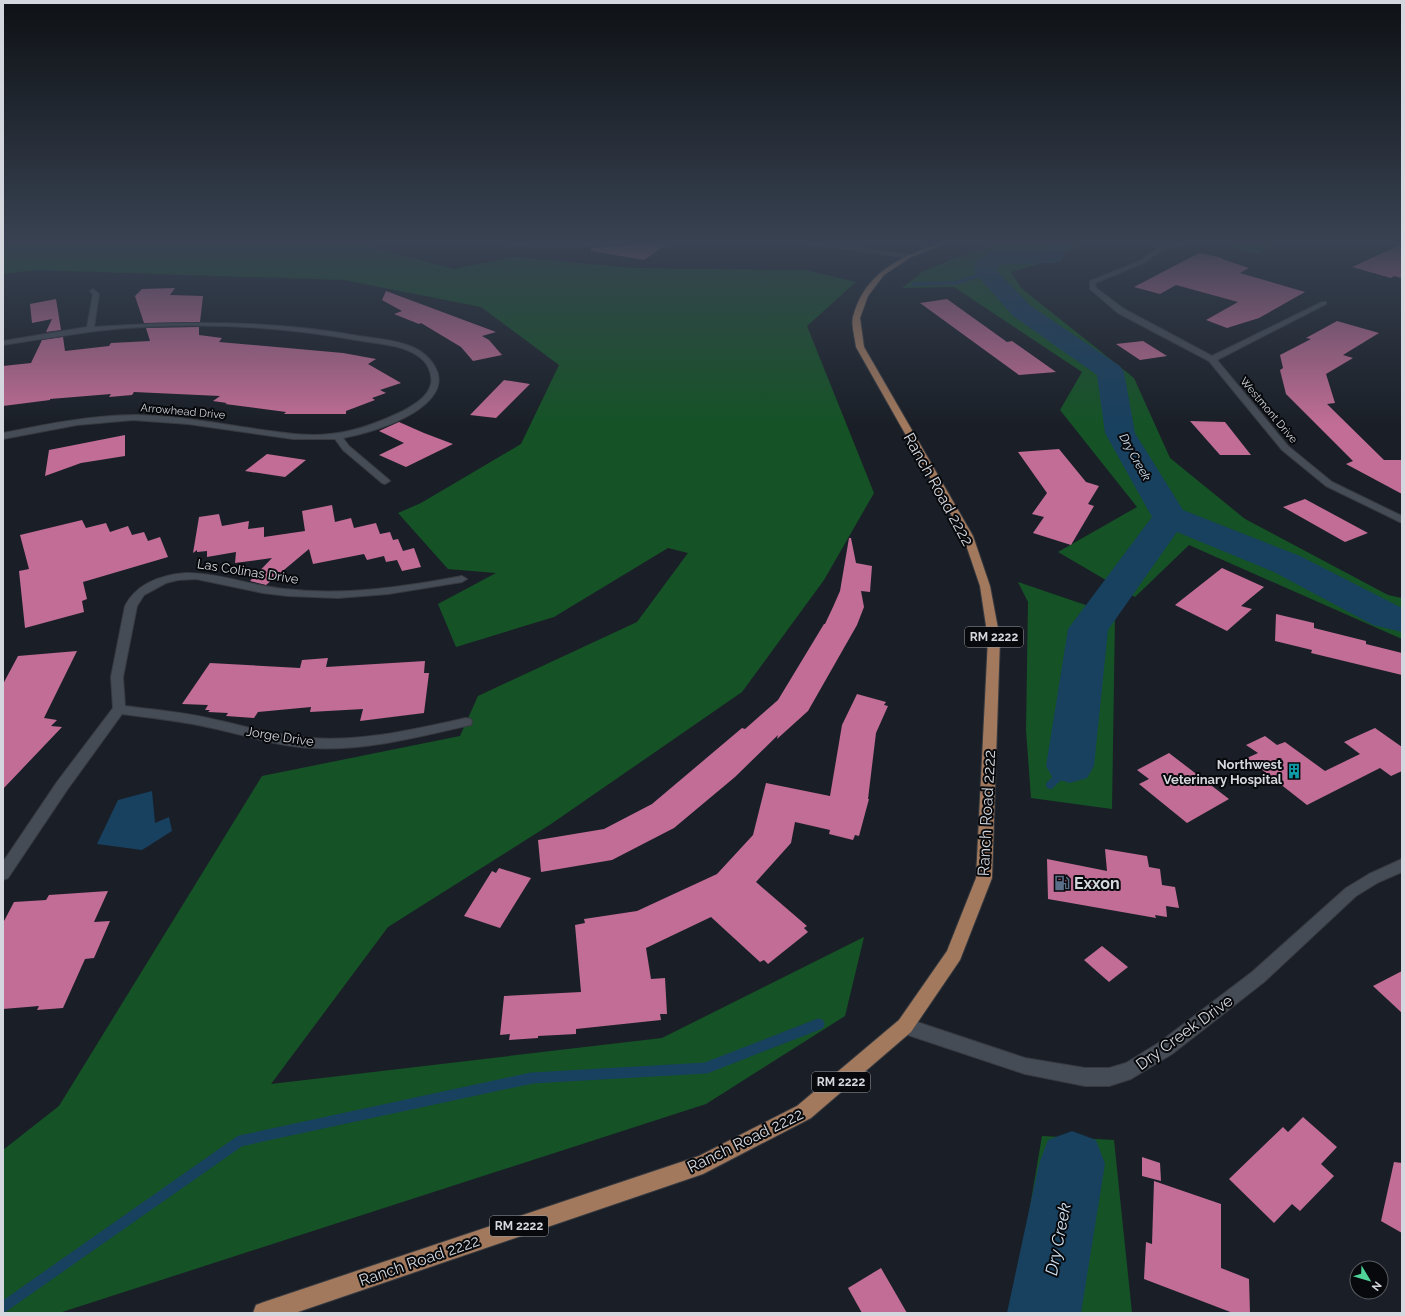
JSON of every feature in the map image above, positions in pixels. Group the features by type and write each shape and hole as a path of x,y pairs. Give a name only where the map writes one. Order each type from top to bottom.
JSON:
{"main road":[{"name":"Ranch Road 2222","path":"264,1313 703,1164 804,1112 905,1026 954,955 984,878 994,639 985,586 968,536 860,347 856,318 862,302"}],"street":[{"path":"90,330 95,302"},
{"name":"Westmont Drive","path":"1110,302 1121,311 1212,359 1285,448 1329,484 1402,520"},
{"path":"1212,359 1324,303"},
{"name":"Arrowhead Drive","path":"3,343 90,330 160,325 205,324 304,329 388,343 410,349 425,358 433,370 436,382 431,394 416,407 398,417 367,429 337,436 308,437 276,435 191,422 151,418 78,422 3,436"},
{"path":"337,436 346,448 385,481"},
{"name":"Las Colinas Drive","path":"119,709 117,677 131,606 134,596 149,586 168,579 186,576 210,578 262,590 298,594 334,594 395,590 462,579"},
{"path":"3,874 62,786 119,709"},
{"name":"Jorge Drive","path":"119,709 197,720 268,737 310,743 368,740 418,734 466,722"},
{"name":"Dry Creek Drive","path":"905,1026 1026,1066 1085,1077 1109,1077 1131,1070 1166,1048 1258,977 1351,892 1374,878 1402,865"}],"green space":[{"path":"458,302 833,302 807,326 874,493 824,580 742,692 551,824 388,927 271,1084 662,1038 864,937 845,1016 706,1104 59,1313 3,1313 3,1150 59,1106 262,776 460,736 478,696 637,622 688,553 668,548 554,617 456,647 438,604 496,573 448,569 398,513 421,503 521,444 559,365 481,307"},
{"path":"977,302 1039,302 1134,378 1170,458 1245,519 1388,595 1402,598 1402,639 1189,545 1135,597 1058,552 1137,507 1060,410 1082,372"},
{"path":"1018,582 1115,615 1112,809 1031,798 1026,730 1028,602"},
{"path":"1042,1136 1114,1140 1132,1313 1012,1313"}],"water":[{"path":"152,791 155,823 169,817 172,831 142,850 97,844 118,800"}],"building":[{"path":"57,302 61,330 46,332 52,319 32,323 30,304"},
{"path":"137,302 202,302 200,322 144,323"},
{"path":"386,302 417,302 496,332 482,336 489,340 502,355 473,361 461,347 421,323 419,324 394,314 402,311"},
{"path":"952,302 1007,342 1012,341 1056,372 1019,375 920,303"},
{"path":"1237,302 1287,302 1259,318 1227,328 1206,320"},
{"path":"1337,321 1379,333 1343,355 1353,358 1326,374 1335,403 1327,404 1384,460 1402,460 1402,494 1346,464 1353,461 1286,394 1280,370 1283,368 1280,355 1311,339 1306,338"},
{"path":"199,327 199,335 222,338 219,342 343,353 376,359 368,364 401,383 380,390 386,393 372,398 375,400 346,411 346,414 284,414 286,412 213,401 220,396 134,392 132,395 109,397 111,394 50,399 3,406 3,366 31,363 42,340 63,337 65,351 109,346 111,343 150,341 146,328"},
{"path":"1143,341 1167,356 1140,360 1116,344"},
{"path":"504,380 530,384 496,418 470,415"},
{"path":"1190,421 1225,422 1251,455 1220,455"},
{"path":"399,422 453,444 406,467 379,455 404,443 379,431"},
{"path":"125,435 125,456 81,463 45,476 49,450"},
{"path":"1059,449 1086,482 1099,486 1088,504 1094,506 1071,545 1033,533 1044,517 1032,514 1047,493 1018,452"},
{"path":"267,454 306,460 285,477 245,471"},
{"path":"1305,499 1368,533 1345,542 1283,507"},
{"path":"332,505 335,522 351,518 354,528 376,523 380,534 390,532 393,540 398,539 403,551 414,548 421,567 402,571 397,560 386,562 384,556 367,560 364,554 313,564 309,549 266,585 250,581 272,558 235,563 236,552 207,557 207,551 197,552 197,550 193,553 199,517 219,514 222,526 249,521 248,529 264,527 264,537 305,531 302,511"},
{"path":"82,520 86,528 106,523 110,532 128,526 132,535 144,532 148,541 160,537 168,557 83,582 87,599 82,601 84,612 25,628 19,571 29,569 20,535"},
{"path":"849,538 851,538 856,563 872,566 870,592 861,591 864,607 857,625 808,711 777,739 778,735 735,777 674,828 612,860 541,872 538,840 604,829 652,804 742,728 745,729 778,700 825,624 833,607 840,591"},
{"path":"1222,568 1264,587 1241,606 1252,609 1227,631 1175,605"},
{"path":"1276,614 1314,623 1314,628 1366,641 1366,644 1402,653 1402,675 1311,653 1312,650 1275,641"},
{"path":"77,651 44,718 57,720 51,726 62,727 3,789 3,684 18,656"},
{"path":"328,658 326,667 425,661 424,673 429,673 424,713 360,721 363,709 310,712 311,707 258,712 254,718 226,716 228,713 208,712 210,710 205,710 208,705 182,704 210,663 300,668 302,660"},
{"path":"857,694 886,702 884,705 888,706 876,733 869,799 859,836 855,835 853,840 829,834 830,830 795,822 791,843 756,882 807,926 804,928 808,932 768,964 764,960 760,962 711,917 646,948 651,979 665,978 667,1014 660,1014 661,1020 576,1029 576,1034 538,1036 538,1038 509,1040 510,1034 500,1035 504,996 581,992 575,925 585,923 584,919 637,911 717,874 753,835 766,783 830,796 842,725"},
{"path":"1375,728 1402,747 1402,771 1391,776 1380,768 1307,805 1247,758 1258,753 1246,745 1265,736 1277,745 1285,742 1325,771 1360,754 1344,742"},
{"path":"1169,753 1229,799 1187,823 1139,784 1149,779 1137,770"},
{"path":"1105,849 1147,856 1149,867 1160,869 1162,885 1175,887 1179,908 1166,906 1167,917 1155,915 1156,918 1048,899 1047,859 1107,871"},
{"path":"499,868 531,878 500,928 464,916 492,871 496,873"},
{"path":"108,891 94,922 110,921 94,958 85,959 63,1008 37,1010 39,1006 3,1009 3,923 14,902 46,900 49,895"},
{"path":"1102,946 1128,967 1109,982 1084,960"},
{"path":"1402,971 1402,1013 1373,986"},
{"path":"1303,1117 1337,1147 1321,1164 1334,1176 1300,1211 1292,1204 1274,1223 1229,1179 1283,1127 1288,1132"},
{"path":"1142,1157 1160,1163 1161,1181 1142,1176"},
{"path":"1394,1162 1402,1163 1402,1233 1381,1221"},
{"path":"1154,1181 1221,1204 1221,1268 1249,1279 1250,1313 1233,1313 1144,1279 1146,1242 1152,1244"},
{"path":"881,1268 907,1313 862,1313 848,1288"}],"waterway":[{"name":"Dry Creek","path":"1014,302 1022,311 1110,372 1120,433 1170,517"},
{"name":"Dry Creek","path":"1070,766 1088,629 1170,517"},
{"path":"1170,517 1287,564 1387,616 1402,620"},
{"path":"1050,785 1070,766"},
{"path":"3,1307 240,1141 532,1078 706,1068 819,1024"},
{"name":"Dry Creek","path":"1044,1313 1072,1164"}],"place":[{"name":"Northwest Veterinary Hospital","path":"1294,771"},
{"name":"Exxon","path":"1062,883"}]}
